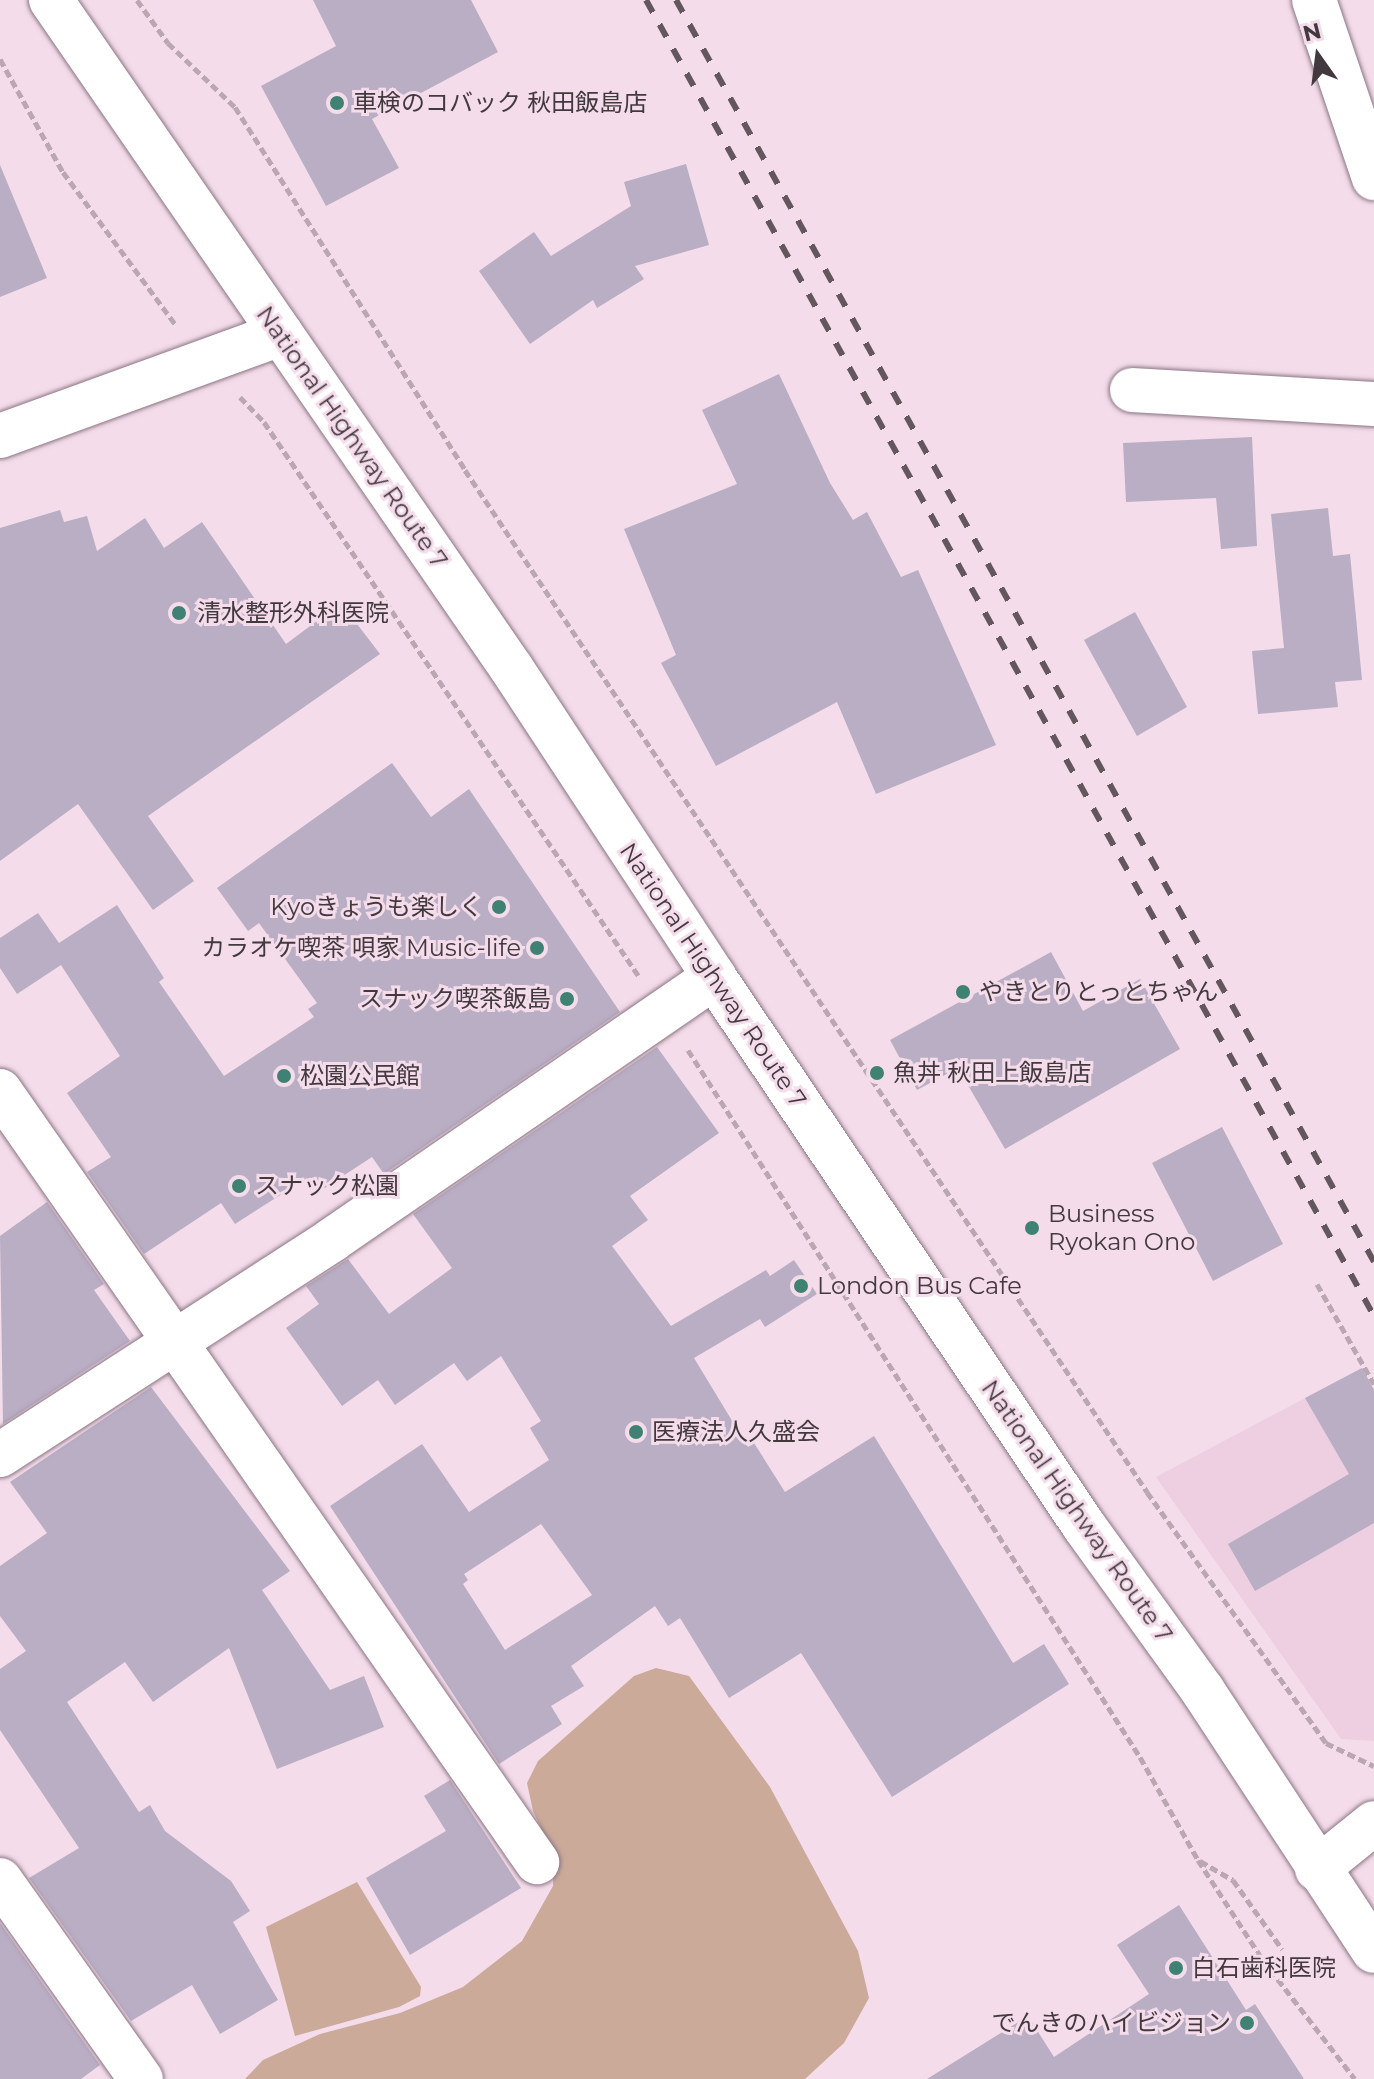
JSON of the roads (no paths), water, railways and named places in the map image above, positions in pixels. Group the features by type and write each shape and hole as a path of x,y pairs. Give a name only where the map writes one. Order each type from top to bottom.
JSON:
{"main road":[{"name":"National Highway Route 7","path":"51,0 512,669 714,977 1084,1526 1203,1691 1317,1869 1374,1951"},
{"path":"1314,0 1374,178"},
{"path":"0,436 281,334"},
{"path":"1132,390 1374,404"},
{"path":"0,1455 173,1339 332,1240 662,1009 714,977"},
{"path":"0,1091 537,1862"},
{"path":"1317,1869 1374,1823"},
{"path":"0,1880 141,2079"}],"railway":[{"path":"646,0 1374,1316"},
{"path":"676,0 1374,1262"}],"place":[{"name":"車検のコバック 秋田飯島店","path":"337,103"},
{"name":"清水整形外科医院","path":"179,613"},
{"name":"Kyoきょうも楽しく","path":"499,907"},
{"name":"カラオケ喫茶 唄家 Music-life","path":"537,948"},
{"name":"やきとりとっとちゃん","path":"963,992"},
{"name":"スナック喫茶飯島","path":"567,999"},
{"name":"魚丼 秋田上飯島店","path":"877,1073"},
{"name":"松園公民館","path":"284,1076"},
{"name":"スナック松園","path":"239,1186"},
{"name":"Business Ryokan Ono","path":"1032,1228"},
{"name":"London Bus Cafe","path":"801,1286"},
{"name":"医療法人久盛会","path":"636,1432"},
{"name":"白石歯科医院","path":"1176,1968"},
{"name":"でんきのハイビジョン","path":"1247,2023"}]}
